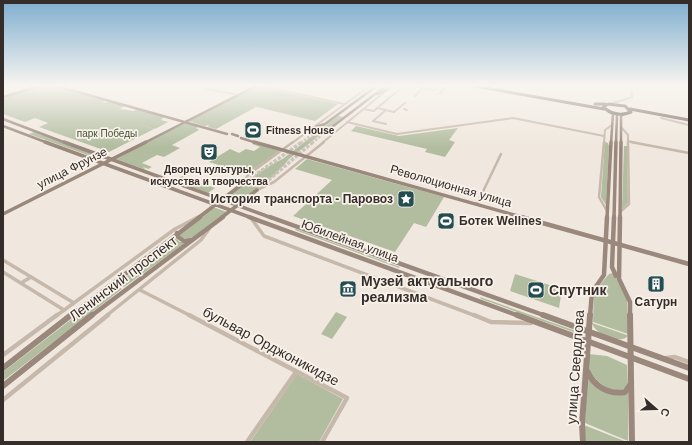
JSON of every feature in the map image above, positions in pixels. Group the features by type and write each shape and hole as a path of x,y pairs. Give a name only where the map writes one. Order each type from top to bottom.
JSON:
{"main road":[{"name":"Революционная улица","path":"128,106 689,264"},
{"path":"312,128 325,124 350,106"},
{"path":"334,132 328,130 360,106"},
{"path":"597,106 605,107"},
{"path":"597,106 605,107 613,114 605,274 617,277"},
{"path":"598,106 605,107 617,115 624,114"},
{"path":"616,106 661,118 689,122"},
{"name":"улица Фрунзе","path":"3,212 212,107"},
{"path":"617,277 620,212 621,116 629,110 689,122"},
{"path":"612,112 624,114"},
{"path":"339,114 347,116"},
{"path":"617,115 612,267 630,302 632,442"},
{"name":"Юбилейная улица","path":"3,119 46,134 106,160 216,203 689,379"},
{"name":"Юбилейная улица","path":"3,126 28,136 106,160 238,205 689,368"},
{"path":"7,127 18,130 23,128 23,126"},
{"path":"28,136 29,133 34,132 46,134"},
{"name":"Ленинский проспект","path":"3,368 241,185"},
{"name":"Ленинский проспект","path":"3,386 124,291 257,190"},
{"path":"177,233 181,240 193,240"},
{"name":"улица Свердлова","path":"583,442 582,424 592,289 612,267"},
{"path":"477,300 479,292"},
{"path":"587,369 592,380 614,393 625,392 632,384"}],"street":[{"path":"241,185 249,174 342,106"},
{"path":"257,190 274,182 305,155 368,106"},
{"path":"364,109 374,111 379,106"},
{"path":"377,108 394,112 403,109 404,106"},
{"path":"623,106 629,110"},
{"path":"385,111 373,121 386,124"},
{"path":"347,122 397,134 513,118 604,136"},
{"path":"608,211 599,197 605,130 612,125"},
{"path":"334,126 334,132"},
{"path":"620,212 629,204 628,135 621,127"},
{"path":"628,141 689,153"},
{"path":"477,204 501,154"},
{"path":"3,355 175,229 201,215"},
{"path":"249,215 264,236 491,322 539,323"},
{"path":"3,400 201,240 212,225"},
{"path":"3,260 74,303"},
{"path":"3,272 64,310"},
{"path":"21,283 31,277"},
{"name":"бульвар Орджоникидзе","path":"140,290 347,398 322,442"},
{"path":"661,358 675,357 689,362"},
{"path":"247,442 296,372"}],"green space":[{"name":"парк Победы","path":"3,106 125,106 134,108 124,106 120,109 134,111 137,109 164,117 161,120 168,122 155,129 137,124 154,129 109,152 39,127 48,123 35,118 25,122 3,114"},
{"path":"219,106 256,107 216,129 208,127 209,125 204,126 189,121"},
{"path":"252,106 336,106 315,121"},
{"path":"338,116 343,117 289,159 276,174 243,199 230,194 262,170 284,158"},
{"path":"186,123 199,127 196,128 199,130 172,145 180,148 164,157 157,155 142,163 152,167 148,169 143,167 146,170 116,159 160,135"},
{"path":"356,126 399,136 458,128 449,140 455,142 445,157 425,152 427,149 351,131"},
{"path":"34,132 99,156 96,158 29,134"},
{"path":"255,142 279,151 247,174 209,162 230,149 239,153 246,149 254,151 260,147 252,144"},
{"path":"605,142 608,143 609,146 606,205 601,197"},
{"path":"624,146 627,146 628,203 622,209"},
{"path":"307,159 444,197 426,227 414,223 395,252 293,216 332,180 295,169"},
{"path":"182,176 215,188 208,193 174,181"},
{"path":"213,207 227,212 198,235 185,238 179,237 179,233"},
{"path":"296,229 400,267 399,268 295,230"},
{"path":"175,238 180,242 187,242 124,287 117,284"},
{"path":"612,273 627,299 628,334 593,322 594,292 609,274"},
{"name":"Спутник","path":"515,274 562,289 559,308 510,291"},
{"path":"116,285 122,289 3,381 3,372"},
{"path":"480,297 579,332 579,334 481,299"},
{"path":"336,312 347,317 332,339 321,334"},
{"path":"592,323 627,335 627,337 623,339 613,339 607,337 597,331"},
{"path":"589,354 607,356 627,365 628,384 625,388 619,390 609,389 600,383 589,371"},
{"path":"297,374 343,399 319,442 250,442"},
{"path":"587,377 612,394 628,394 628,441 585,423"},
{"path":"584,425 627,442 586,442"}],"tunnel":[{"path":"301,143 325,124"},
{"path":"312,143 328,130"},
{"path":"241,185 302,142"},
{"path":"257,190 313,142"}],"place":[{"name":"Fitness House","path":"253,130"},
{"name":"Дворец культуры, искусства и творчества","path":"209,152"},
{"name":"История транспорта - Паровоз","path":"406,199"},
{"name":"Ботек Wellnes","path":"446,221"},
{"name":"Сатурн","path":"656,284"},
{"name":"Музей актуального реализма","path":"348,289"},
{"name":"Спутник","path":"536,290"}]}
